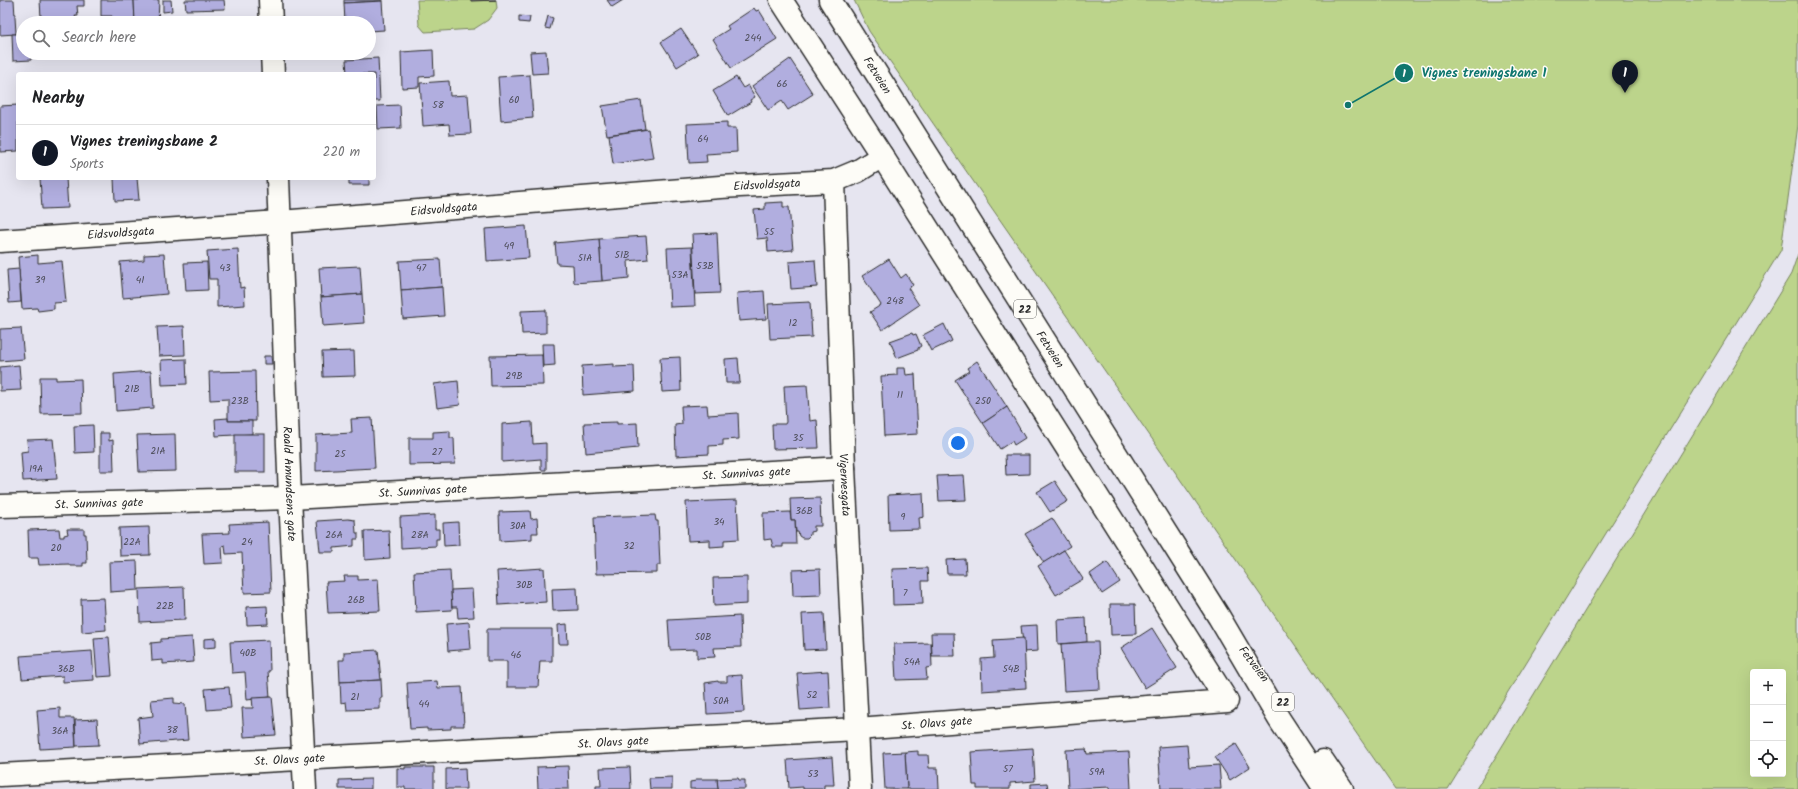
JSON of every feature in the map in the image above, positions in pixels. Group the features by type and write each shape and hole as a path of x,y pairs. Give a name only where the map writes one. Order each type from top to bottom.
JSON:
{"main road":[{"path":"270,0 271,16"},
{"path":"781,0 882,156"},
{"name":"Fetveien","path":"830,0 1220,617 1279,719 1325,789"},
{"path":"272,60 273,72"},
{"name":"Eidsvoldsgata","path":"0,241 280,222 720,187 834,181 858,171 882,156"},
{"name":"St. Olavs gate","path":"0,775 857,729 1227,701 882,156"},
{"name":"Roald Amundsens gate","path":"278,180 290,498 305,789"},
{"name":"Vigernesgata","path":"834,181 844,468 860,789"},
{"name":"St. Sunnivas gate","path":"0,506 290,498 844,468"},
{"name":"Fetveien","path":"1220,617 1291,713 1342,789"}],"green space":[{"path":"417,0 496,0 497,8 488,20 474,29 425,32 419,25"},
{"path":"854,0 1798,0 1798,125 1781,250 1448,789 1395,789 869,31"},
{"path":"1798,254 1798,789 1476,789 1791,274"}],"building":[{"path":"0,0 14,0 16,34 0,35"},
{"path":"40,0 84,0 84,6 77,6 78,16 41,16"},
{"path":"101,0 134,0 135,16 101,16"},
{"path":"134,0 159,0 158,16 135,16"},
{"path":"163,0 171,0 172,11 163,12"},
{"path":"185,0 224,0 225,9 186,10"},
{"path":"344,0 382,0 382,1 344,3"},
{"path":"471,0 496,0 471,1"},
{"path":"607,0 623,0 612,7"},
{"path":"382,1 384,30 376,31 376,16 345,16 344,3"},
{"path":"754,8 756,11 759,10 777,39 731,68 713,39 729,29 727,26"},
{"path":"519,16 530,17 529,23 519,22"},
{"path":"548,16 553,18 550,29 545,28"},
{"path":"681,29 698,54 677,67 661,42"},
{"path":"12,34 16,34 16,60 31,60 13,61"},
{"path":"433,50 434,76 419,77 419,87 402,88 401,52"},
{"path":"546,51 548,73 532,74 530,52"},
{"path":"376,58 378,58 380,101 376,101 376,72 347,72 346,60 376,60"},
{"path":"790,59 813,94 788,110 782,101 768,110 752,86"},
{"path":"530,75 533,118 501,121 498,77"},
{"path":"736,77 743,88 748,85 755,97 750,100 751,102 728,116 713,91"},
{"path":"449,81 450,96 468,95 471,134 450,135 449,124 423,126 420,83"},
{"path":"641,100 645,129 607,135 602,106"},
{"path":"16,105 16,151 0,152 0,106"},
{"path":"400,105 401,128 378,129 377,106"},
{"path":"727,122 727,128 736,128 737,152 706,154 707,162 689,163 687,124"},
{"path":"648,129 653,158 613,164 609,135"},
{"path":"40,180 66,180 68,208 42,209"},
{"path":"114,180 137,180 139,200 115,201"},
{"path":"349,180 369,180 369,185 349,185"},
{"path":"783,202 783,207 789,207 793,250 768,252 767,238 757,239 754,210 765,209 765,203"},
{"path":"526,226 529,258 487,261 485,229"},
{"path":"717,233 720,293 695,294 692,234"},
{"path":"646,236 648,259 628,261 629,278 602,281 599,239"},
{"path":"599,239 602,281 574,283 573,265 557,264 555,243"},
{"path":"692,247 695,306 670,307 667,248"},
{"path":"238,249 240,288 244,287 245,305 217,307 217,279 209,279 207,251"},
{"path":"164,254 167,294 123,298 120,262 144,260 144,255"},
{"path":"38,255 38,263 62,261 66,302 54,303 54,309 38,311 37,308 22,309 18,257"},
{"path":"440,259 442,287 401,290 399,261"},
{"path":"889,259 901,278 906,274 913,285 908,288 919,305 882,330 870,312 881,305 862,276"},
{"path":"815,260 817,287 791,289 789,262"},
{"path":"207,262 208,290 186,291 184,263"},
{"path":"360,266 362,294 321,297 319,268"},
{"path":"19,269 21,302 9,303 7,270"},
{"path":"442,287 444,316 403,319 401,290"},
{"path":"764,291 766,319 739,321 737,293"},
{"path":"362,294 364,323 323,326 321,297"},
{"path":"810,302 812,337 770,339 768,304"},
{"path":"546,310 546,333 522,334 521,311"},
{"path":"944,324 952,341 931,351 923,335"},
{"path":"184,326 185,355 159,356 157,327"},
{"path":"21,328 24,359 0,361 0,329"},
{"path":"912,333 913,335 916,334 921,346 918,350 897,358 890,341"},
{"path":"542,344 554,344 555,365 543,366"},
{"path":"354,351 355,376 323,377 322,352"},
{"path":"542,355 543,385 491,386 490,356"},
{"path":"264,356 271,356 272,364 264,364"},
{"path":"680,357 681,391 662,392 660,358"},
{"path":"738,358 740,383 726,383 725,359"},
{"path":"186,359 187,384 162,385 161,360"},
{"path":"977,361 1007,407 983,423 955,380 969,371 967,368"},
{"path":"614,364 614,367 634,366 635,391 583,395 582,366"},
{"path":"19,365 21,390 0,391 0,367"},
{"path":"897,368 905,368 906,375 915,374 918,434 884,436 881,376 897,375"},
{"path":"151,371 153,408 116,411 114,374"},
{"path":"255,371 256,421 228,421 228,399 210,400 209,372"},
{"path":"40,377 56,377 56,380 81,379 82,413 41,414"},
{"path":"458,381 460,405 437,408 434,384"},
{"path":"807,385 810,421 817,420 819,448 773,449 772,424 785,424 786,422 784,386"},
{"path":"707,405 708,415 738,413 739,439 723,440 723,445 709,446 709,454 676,456 675,425 682,424 681,406"},
{"path":"1007,407 1025,438 1014,445 1012,441 1000,449 983,423"},
{"path":"228,418 228,421 252,421 252,434 216,436 215,419"},
{"path":"372,418 375,468 316,471 316,435 352,433 351,419"},
{"path":"532,422 533,444 546,443 546,470 541,470 541,459 502,462 502,424"},
{"path":"617,422 617,424 637,423 638,448 586,453 584,423"},
{"path":"93,425 94,452 75,453 74,426"},
{"path":"450,431 450,438 454,438 455,464 409,465 409,438 433,438 433,432"},
{"path":"100,433 109,433 109,441 113,440 114,471 100,471"},
{"path":"175,434 176,471 139,472 137,435"},
{"path":"235,434 265,434 265,472 235,472"},
{"path":"53,439 57,479 23,481 21,452 28,451 27,440"},
{"path":"1005,455 1029,455 1029,474 1006,475"},
{"path":"964,475 966,500 939,501 937,476"},
{"path":"1055,481 1068,501 1050,512 1037,492"},
{"path":"923,493 924,517 919,518 920,529 889,530 888,495"},
{"path":"820,498 821,526 814,526 814,531 810,532 810,535 807,538 802,538 799,536 798,532 796,532 795,520 791,520 790,499"},
{"path":"737,500 739,539 724,540 724,546 710,547 710,540 688,541 686,502"},
{"path":"530,511 531,519 537,518 538,533 532,533 532,539 500,541 499,512"},
{"path":"790,512 791,520 795,520 796,544 783,544 783,547 773,547 771,539 764,540 763,513"},
{"path":"435,515 435,529 439,529 439,539 436,539 436,546 401,548 400,517"},
{"path":"655,515 656,521 658,521 660,565 657,565 657,573 596,574 594,517"},
{"path":"1052,518 1070,546 1044,563 1025,534"},
{"path":"355,520 356,533 358,533 358,539 354,539 354,546 334,548 334,552 320,552 317,521"},
{"path":"268,522 271,592 244,593 242,553 226,554 225,545 222,546 223,563 204,564 202,534 230,533 229,524"},
{"path":"458,522 459,545 444,546 443,523"},
{"path":"149,527 150,555 120,556 119,528"},
{"path":"59,529 60,537 64,537 64,535 68,534 67,529 84,529 84,534 86,534 87,563 83,563 83,566 70,566 69,564 39,565 38,558 29,558 28,530"},
{"path":"389,530 390,558 365,560 364,531"},
{"path":"1064,550 1083,579 1056,595 1038,566"},
{"path":"965,559 966,574 947,574 946,560"},
{"path":"137,561 138,590 110,592 109,562"},
{"path":"1107,562 1120,582 1102,594 1090,574"},
{"path":"544,568 546,602 499,605 497,571"},
{"path":"927,568 928,581 922,581 923,604 893,605 892,569"},
{"path":"820,569 821,595 793,596 792,570"},
{"path":"450,570 452,610 416,612 414,572"},
{"path":"344,576 358,576 358,580 378,579 380,611 328,613 326,582 345,581"},
{"path":"747,577 747,604 714,606 713,578"},
{"path":"184,587 185,620 140,622 139,589"},
{"path":"577,588 578,610 553,611 552,589"},
{"path":"472,589 474,617 458,618 457,607 452,607 451,590"},
{"path":"104,598 106,630 82,632 81,599"},
{"path":"1110,604 1135,604 1136,634 1111,635"},
{"path":"267,606 268,624 247,625 246,607"},
{"path":"824,613 826,649 804,650 802,614"},
{"path":"740,616 741,647 714,648 715,657 697,658 697,649 670,650 668,620"},
{"path":"1086,618 1087,642 1058,644 1057,620"},
{"path":"469,622 471,649 448,651 446,624"},
{"path":"567,624 568,644 559,644 558,625"},
{"path":"1037,625 1038,651 1024,652 1021,626"},
{"path":"1152,628 1177,668 1145,688 1121,648"},
{"path":"487,629 552,629 552,661 540,661 538,687 507,687 507,661 487,661"},
{"path":"931,633 954,633 955,656 932,656"},
{"path":"109,637 112,676 97,677 94,638"},
{"path":"192,637 194,662 163,664 163,660 152,661 151,643 161,642 161,639"},
{"path":"216,638 216,647 204,648 204,639"},
{"path":"1024,638 1026,688 982,691 981,659 994,658 993,640"},
{"path":"269,640 270,671 268,671 270,697 247,700 245,672 232,673 230,642"},
{"path":"1098,642 1100,689 1064,691 1061,644"},
{"path":"931,643 932,667 926,668 927,679 896,680 894,644"},
{"path":"378,650 381,680 340,682 339,660 344,660 344,652"},
{"path":"92,651 94,680 63,682 63,676 22,679 20,656"},
{"path":"828,671 830,708 800,710 797,673"},
{"path":"742,675 744,712 707,714 705,683 718,681 727,682 727,676"},
{"path":"381,680 382,698 380,698 380,709 347,710 346,702 341,703 340,682"},
{"path":"437,681 438,688 462,687 464,726 451,726 451,729 410,729 407,683"},
{"path":"229,687 231,708 207,710 205,689"},
{"path":"272,697 276,735 244,737 242,708 253,708 252,698"},
{"path":"174,698 174,703 185,704 188,740 140,744 138,718 153,716 151,700"},
{"path":"60,708 60,718 74,718 76,747 40,749 37,710"},
{"path":"97,719 99,745 76,746 75,720"},
{"path":"1236,744 1250,767 1230,780 1215,757"},
{"path":"1187,745 1189,767 1219,765 1221,789 1161,789 1158,747"},
{"path":"1033,748 1035,781 1010,783 1010,789 977,789 977,785 973,785 971,752"},
{"path":"1086,749 1087,754 1129,752 1131,789 1110,789 1110,787 1068,789 1066,750"},
{"path":"918,751 918,755 928,755 929,768 938,768 939,789 907,789 905,752"},
{"path":"905,752 907,789 885,789 883,753"},
{"path":"832,757 834,785 824,785 824,789 803,789 803,787 789,788 787,760"},
{"path":"568,766 569,789 538,789 537,767"},
{"path":"405,767 434,767 434,789 405,789 405,787 397,787 397,768 405,769"},
{"path":"630,767 631,789 596,789 596,786 601,786 600,768"},
{"path":"465,768 466,789 446,789 446,769"},
{"path":"672,777 672,789 650,789 649,778"},
{"path":"738,778 739,780 745,780 745,789 718,789 717,779"},
{"path":"371,779 371,789 339,789 339,780"},
{"path":"696,779 717,779 718,789 690,789 690,782 696,781"},
{"path":"1047,783 1048,789 1031,789 1031,784"}],"place":[{"name":"Vignes treningsbane 2","path":"1625,93"},
{"name":"Vignes treningsbane 1","path":"1348,105"}]}
